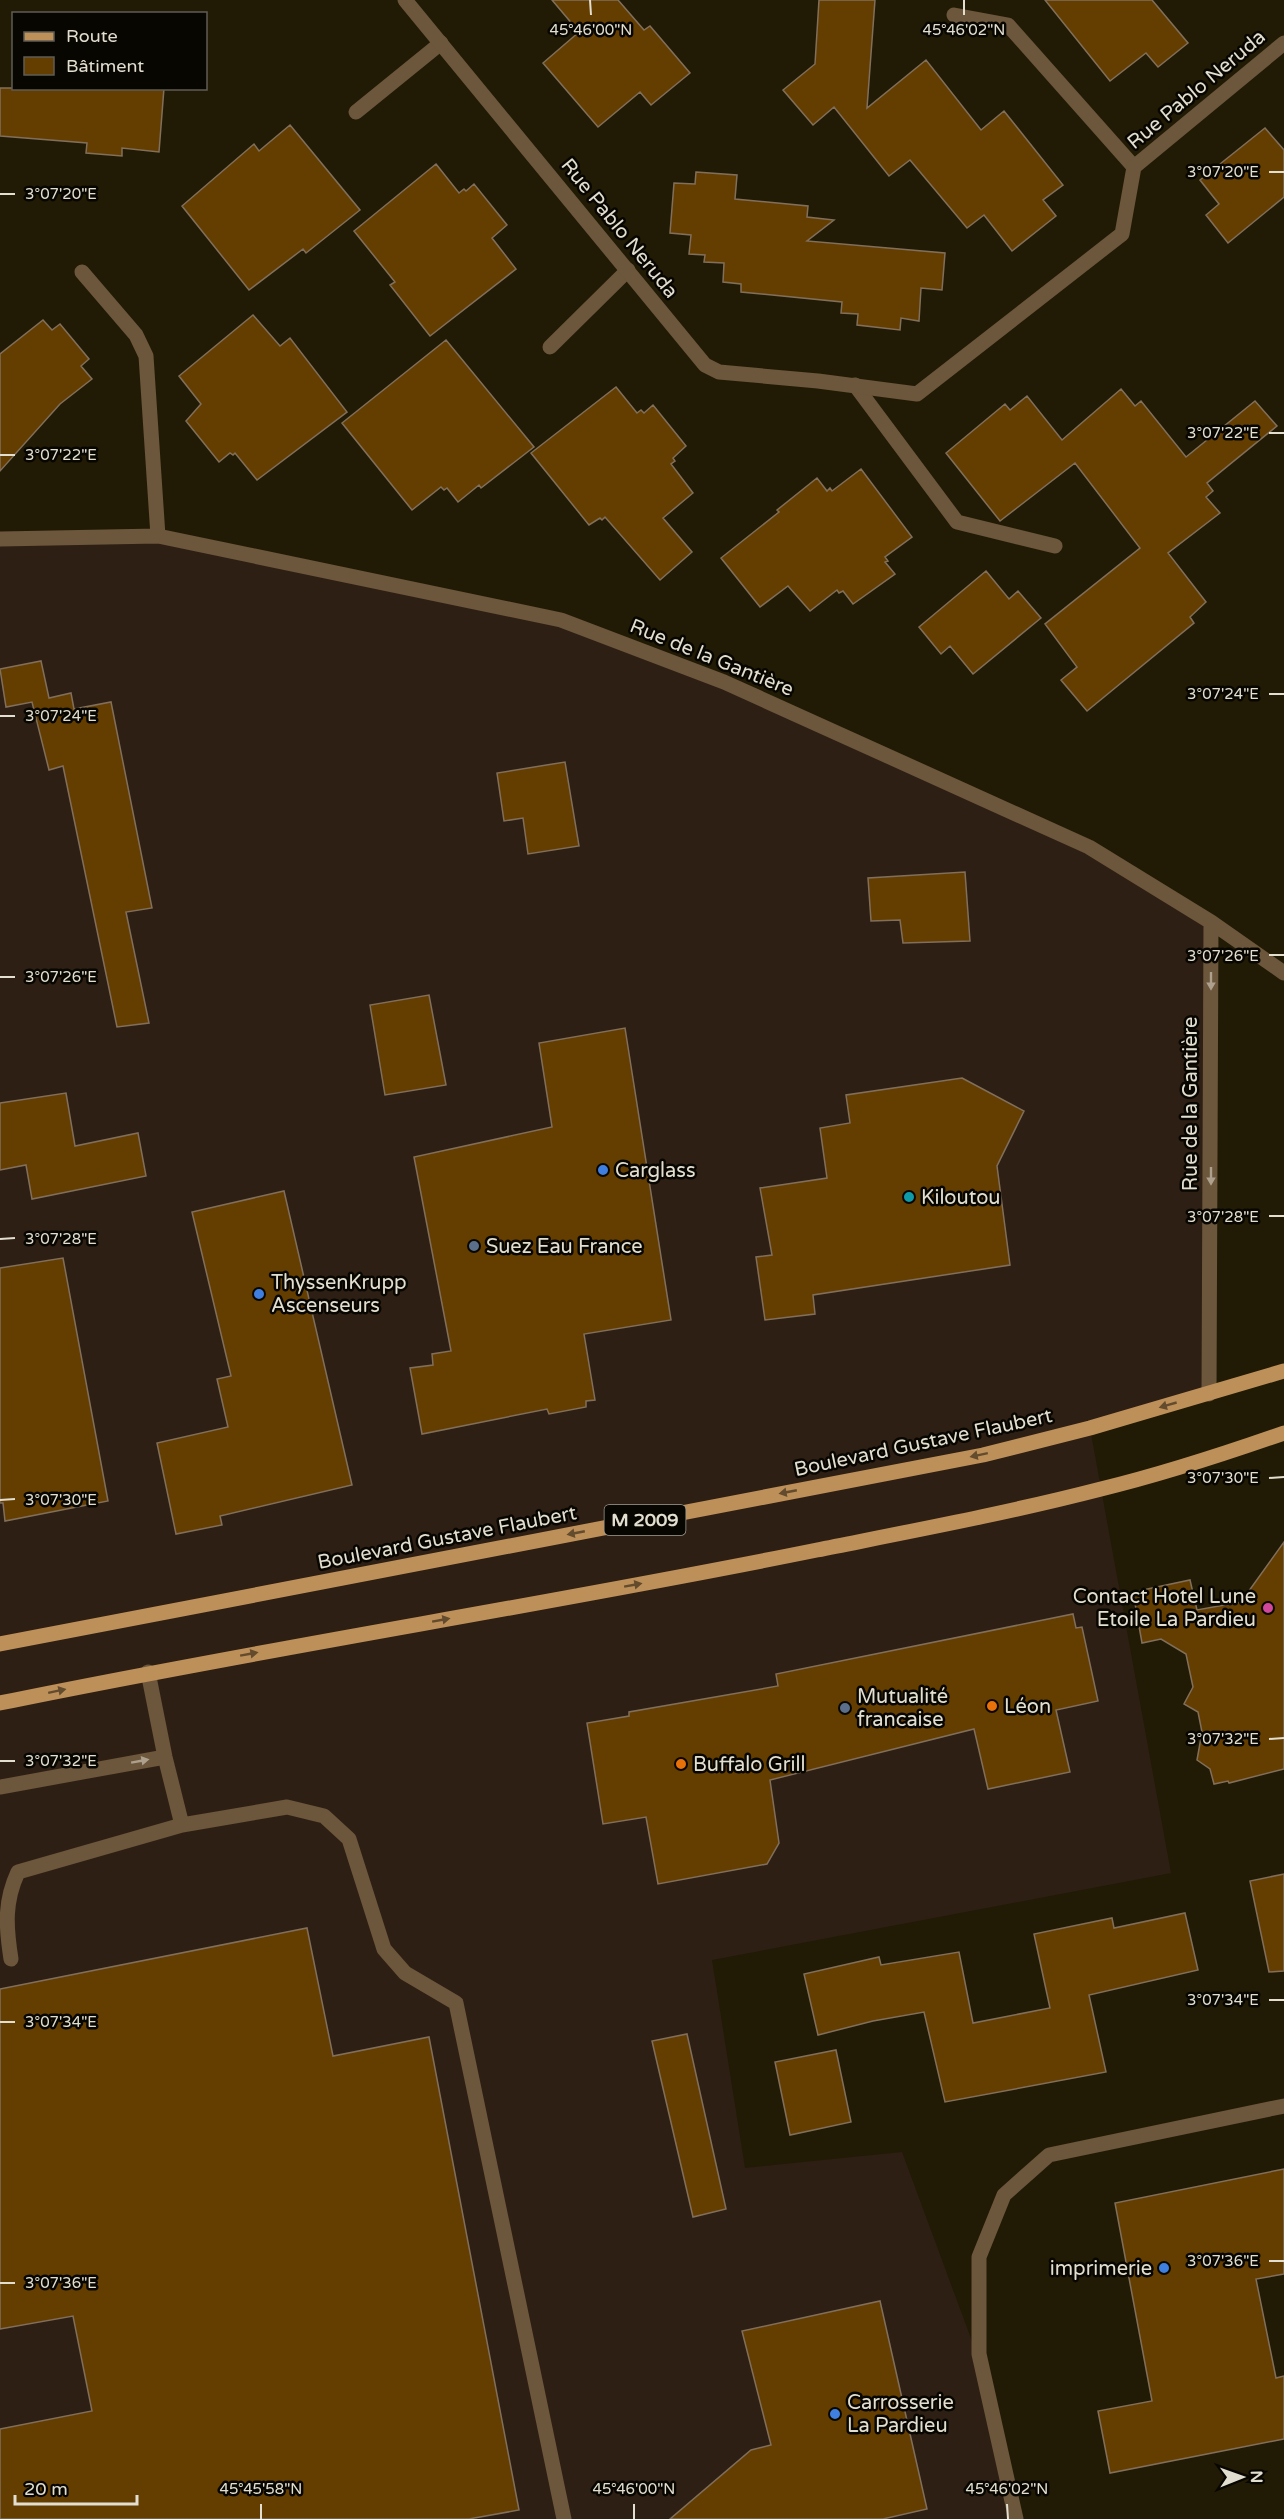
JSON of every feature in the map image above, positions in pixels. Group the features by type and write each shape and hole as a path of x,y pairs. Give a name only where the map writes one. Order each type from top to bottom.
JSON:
{"main road":[{"name":"Boulevard Gustave Flaubert","path":"0,1644 983,1455 1090,1428 1284,1371"},
{"path":"0,1703 148,1672 726,1568 855,1542 1102,1489 1205,1460 1284,1433"}],"street":[{"name":"Rue Pablo Neruda","path":"405,0 705,365 719,372 855,385 916,394 1122,234 1134,167 1284,43"},
{"name":"Rue Pablo Neruda","path":"954,15 1008,25 1134,167"},
{"path":"356,112 441,43"},
{"path":"550,347 628,270"},
{"path":"82,272 136,335 146,356 158,536"},
{"path":"855,385 957,522 1055,546"},
{"name":"Rue de la Gantière","path":"0,539 158,536 561,620 724,682 1089,847 1211,922 1284,973"},
{"name":"Rue de la Gantière","path":"1209,1394 1211,922"},
{"path":"148,1672 165,1757 182,1825"},
{"path":"0,1787 165,1757"},
{"path":"11,1959 6,1924 10,1888 18,1872 182,1825 287,1807 324,1816 349,1839 384,1949 405,1973 456,2003 564,2519"},
{"path":"1016,2519 979,2354 979,2257 1004,2195 1049,2156 1284,2106"}],"shaded area":[{"path":"158,536 561,620 724,682 1089,847 1211,922 1209,1394 1090,1428 1171,1873 712,1960 745,2168 902,2152 976,2352 1014,2519 0,2519 0,539"}],"building":[{"path":"552,0 618,0 644,30 650,26 690,73 651,105 640,92 598,127 543,63 579,32"},
{"path":"819,0 875,0 867,108 926,60 981,130 1004,111 1063,185 1043,200 1056,216 1012,251 984,215 967,228 910,160 889,176 834,107 813,125 783,90 815,64"},
{"path":"1045,0 1152,0 1188,43 1158,67 1146,53 1110,81"},
{"path":"0,88 12,88 12,90 164,90 159,152 122,148 122,156 86,153 87,143 0,136"},
{"path":"290,125 360,210 306,253 303,249 249,290 182,206 254,144 259,151"},
{"path":"1265,128 1284,150 1284,197 1228,243 1206,215 1219,204 1200,180"},
{"path":"436,164 459,193 464,189 466,191 474,184 507,225 492,238 516,269 430,336 390,285 395,282 354,231"},
{"path":"696,172 737,175 735,199 808,206 807,217 834,220 807,241 945,253 942,290 921,288 919,321 901,318 900,330 857,325 858,314 841,313 842,302 741,292 741,284 723,282 724,263 704,262 705,255 689,254 691,235 670,233 674,183 695,184"},
{"path":"253,315 280,346 290,338 347,412 257,480 235,453 233,455 230,453 219,462 186,421 201,404 179,376"},
{"path":"43,320 52,330 60,324 89,359 81,366 92,379 60,404 0,471 0,354"},
{"path":"446,340 534,447 481,488 479,485 458,502 447,488 444,490 441,487 412,510 342,423"},
{"path":"616,387 637,413 641,410 644,413 653,405 686,446 673,458 675,461 671,464 693,493 663,518 692,552 660,580 605,517 589,525 531,453"},
{"path":"1121,389 1135,406 1141,401 1186,457 1255,401 1277,426 1207,483 1213,491 1206,497 1220,513 1168,553 1206,602 1190,617 1194,623 1087,711 1061,680 1077,667 1045,624 1140,548 1075,463 1000,521 946,453 1005,404 1010,410 1027,396 1062,440"},
{"path":"861,469 912,537 885,557 888,561 885,562 895,574 853,604 843,591 839,593 837,590 810,611 788,586 760,607 721,558 817,478 827,491 830,488 832,491"},
{"path":"986,571 1009,599 1018,591 1041,618 973,674 950,646 941,654 919,627"},
{"path":"41,661 49,698 71,693 74,709 111,702 152,908 126,912 149,1023 117,1027 63,766 49,770 32,702 6,707 0,669"},
{"path":"565,762 579,846 528,854 523,818 504,821 497,773"},
{"path":"965,872 970,941 903,943 900,920 871,921 868,878"},
{"path":"429,995 446,1085 385,1095 370,1005"},
{"path":"625,1028 671,1320 584,1334 595,1400 586,1401 586,1407 549,1414 547,1409 422,1434 410,1368 433,1365 432,1354 451,1351 414,1157 552,1127 539,1043"},
{"name":"Kiloutou","path":"962,1078 1024,1111 997,1166 1010,1265 813,1295 815,1314 765,1320 756,1257 772,1255 760,1188 827,1178 820,1128 850,1123 846,1095"},
{"path":"66,1093 75,1146 138,1133 146,1176 32,1199 26,1165 0,1170 0,1103"},
{"name":"ThyssenKrupp Ascenseurs","path":"284,1191 352,1485 220,1516 222,1525 176,1534 157,1443 228,1427 217,1379 231,1376 192,1212"},
{"path":"63,1258 108,1501 5,1521 3,1503 0,1503 0,1268"},
{"path":"1284,1542 1284,1769 1229,1783 1228,1781 1214,1784 1210,1769 1197,1760 1202,1732 1198,1712 1184,1704 1193,1687 1186,1654 1161,1639 1142,1643 1133,1592 1190,1580 1197,1610 1241,1602"},
{"path":"1073,1614 1076,1628 1082,1627 1098,1701 1056,1710 1070,1772 988,1789 974,1729 770,1780 779,1843 767,1864 658,1884 646,1817 603,1824 587,1723 629,1716 629,1712 778,1686 776,1674"},
{"path":"1284,1874 1284,1971 1269,1972 1250,1881"},
{"path":"1185,1913 1198,1970 1089,1995 1106,2072 945,2102 924,2012 873,2021 818,2035 804,1974 879,1957 881,1965 959,1952 973,2023 1050,2008 1034,1934 1112,1918 1114,1928"},
{"path":"307,1928 333,2056 429,2037 519,2510 469,2519 0,2519 0,2429 92,2411 73,2316 0,2329 0,1989"},
{"path":"687,2034 726,2209 693,2217 652,2041"},
{"path":"836,2050 851,2122 790,2135 775,2062"},
{"path":"1284,2169 1284,2274 1256,2279 1276,2378 1284,2376 1284,2439 1110,2473 1098,2411 1152,2401 1115,2203"},
{"name":"Carrosserie La Pardieu","path":"880,2301 927,2509 883,2519 670,2519 751,2450 771,2445 742,2331"}],"place":[{"name":"Carglass","path":"603,1170"},
{"name":"Kiloutou","path":"909,1197"},
{"name":"Suez Eau France","path":"474,1246"},
{"name":"ThyssenKrupp Ascenseurs","path":"259,1294"},
{"name":"Contact Hotel Lune Etoile La Pardieu","path":"1268,1608"},
{"name":"Léon","path":"992,1706"},
{"name":"Mutualité francaise","path":"845,1708"},
{"name":"Buffalo Grill","path":"681,1764"},
{"name":"imprimerie","path":"1164,2268"},
{"name":"Carrosserie La Pardieu","path":"835,2414"}]}
